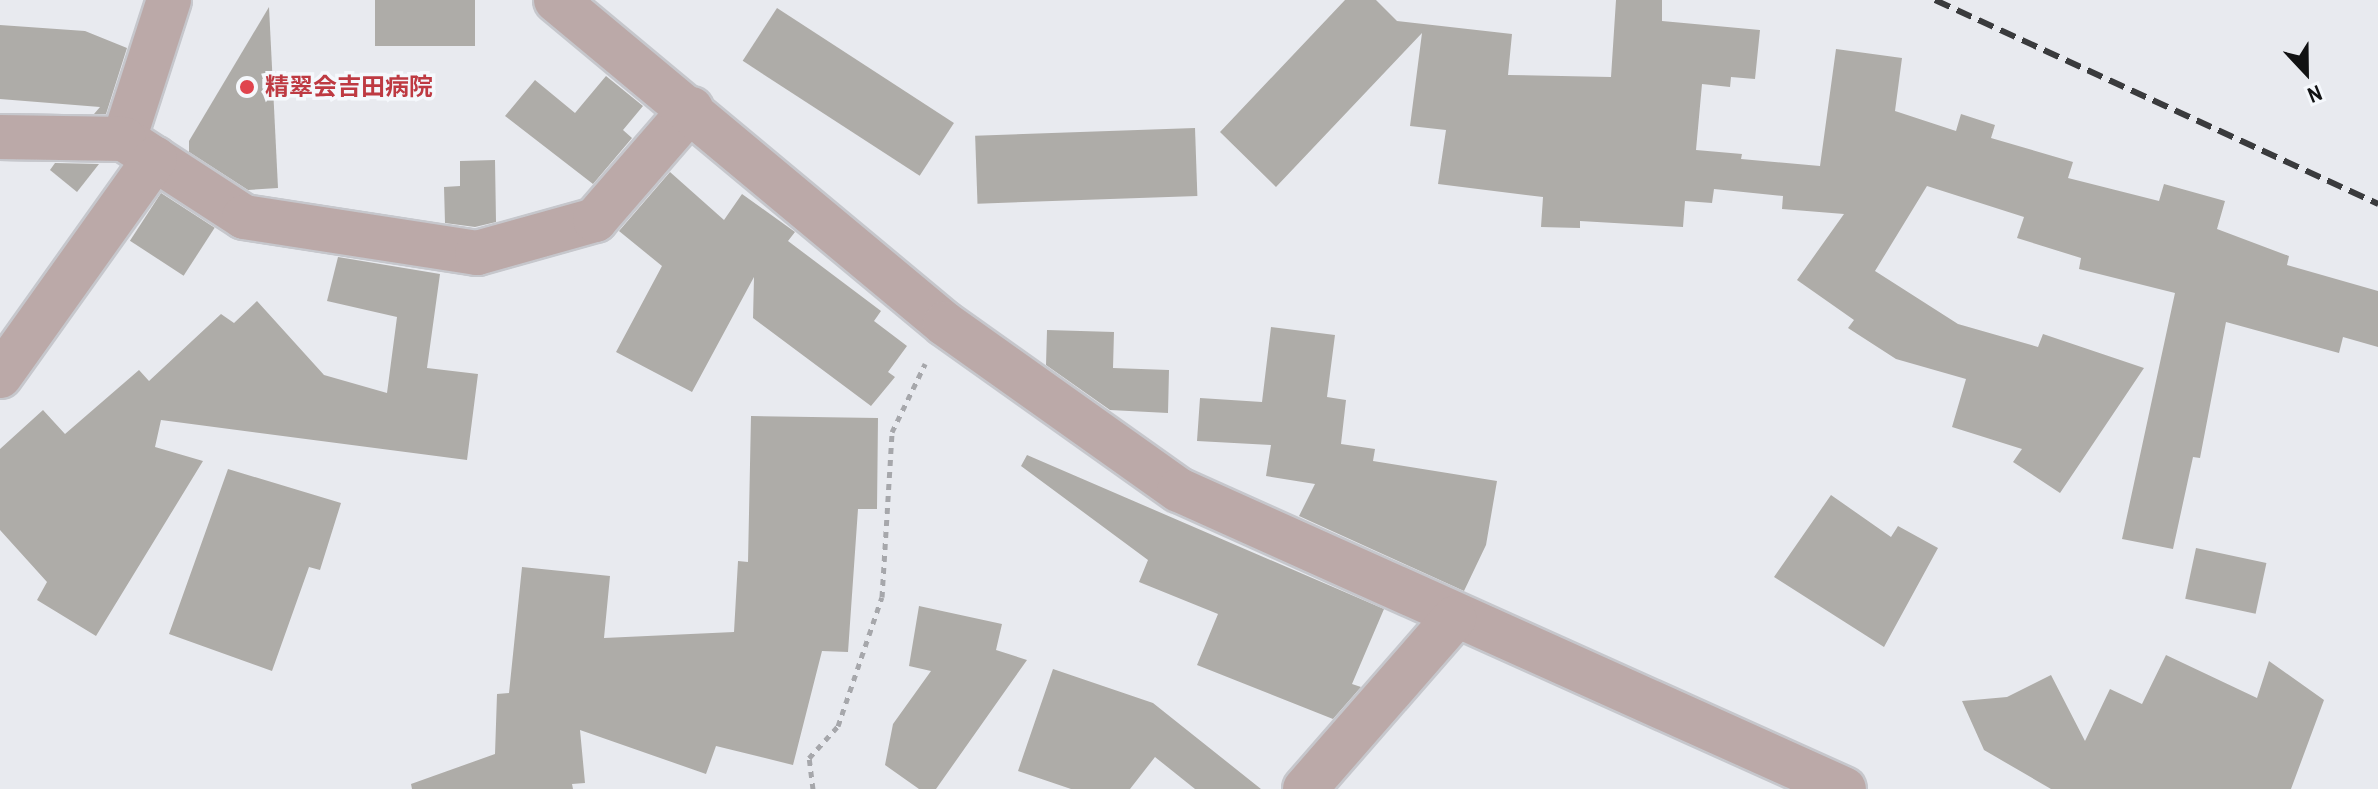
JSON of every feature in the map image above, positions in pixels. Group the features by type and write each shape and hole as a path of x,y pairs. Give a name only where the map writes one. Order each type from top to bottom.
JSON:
{"street":[{"path":"0,376 139,149 169,0"},
{"path":"556,0 691,109 945,324 1179,490 1454,618 1844,789"},
{"path":"0,137 139,149 244,217 477,253 595,220 691,109"},
{"path":"1305,789 1454,618"}],"path":[{"path":"813,789 809,758 838,726 882,597 892,432 945,324"}],"building":[{"path":"375,0 475,0 475,46 375,46"},
{"path":"1345,0 1376,0 1397,21 1512,34 1508,75 1611,77 1616,0 1662,0 1662,21 1760,30 1755,79 1731,77 1730,87 1702,84 1696,150 1742,154 1741,159 1820,166 1836,49 1902,58 1895,111 1956,131 1961,114 1995,125 1991,138 2073,162 2068,178 2159,201 2164,184 2225,201 2217,229 2289,256 2287,265 2378,291 2378,347 2343,337 2339,353 2226,322 2200,458 2193,457 2173,549 2122,539 2175,293 2079,269 2081,258 2017,238 2024,217 1927,186 1875,271 1958,324 2038,347 2043,334 2144,368 2060,493 2013,462 2022,449 1952,427 1966,379 1896,359 1848,328 1854,320 1797,280 1844,214 1782,209 1783,196 1714,189 1712,203 1685,201 1683,227 1580,221 1580,228 1541,227 1543,197 1438,184 1446,130 1410,126 1422,33 1276,187 1220,132"},
{"path":"269,7 278,188 248,190 189,152 189,141"},
{"path":"777,8 954,123 920,176 743,61"},
{"path":"0,25 85,31 127,48 106,114 94,114 100,107 0,99"},
{"path":"606,76 643,106 623,130 632,138 593,184 505,116 535,80 575,113"},
{"path":"1195,128 1197,196 978,204 975,136"},
{"path":"495,160 496,222 475,227 445,223 444,187 460,186 460,161"},
{"path":"55,163 99,164 77,192 50,170"},
{"path":"670,172 724,220 742,194 795,232 788,241 881,311 874,321 907,346 888,372 895,377 871,406 753,318 754,277 692,392 616,352 662,266 619,231"},
{"path":"161,193 215,228 184,276 130,241"},
{"path":"338,257 440,274 427,368 478,374 467,460 161,420 155,447 203,461 96,636 37,600 47,582 0,530 0,449 43,410 65,434 139,370 149,381 221,314 234,323 257,301 324,375 387,393 397,317 327,301"},
{"path":"1271,327 1335,335 1327,397 1346,400 1341,444 1375,449 1373,461 1497,481 1486,545 1464,591 1299,516 1315,484 1266,476 1271,445 1197,441 1200,398 1262,402"},
{"path":"1047,330 1114,332 1113,368 1169,370 1168,413 1110,410 1046,365"},
{"path":"751,416 878,418 877,509 858,509 848,652 822,651 793,765 716,746 706,774 580,730 585,783 572,784 573,789 412,789 411,784 495,754 497,694 509,693 522,567 610,576 604,638 734,632 738,561 748,562"},
{"path":"1027,455 1384,609 1352,684 1361,687 1333,719 1197,665 1218,614 1139,582 1148,560 1021,466"},
{"path":"228,469 341,503 320,570 309,567 272,671 169,634"},
{"path":"1831,495 1891,537 1898,526 1938,548 1884,647 1774,577"},
{"path":"2196,548 2266,563 2256,614 2185,599"},
{"path":"919,606 1002,624 996,650 1027,660 936,789 919,789 885,765 893,724 931,671 909,666"},
{"path":"2166,655 2257,698 2269,661 2324,700 2291,789 2051,789 1984,750 1962,701 2007,697 2051,675 2085,741 2110,689 2142,704"},
{"path":"1053,669 1153,703 1261,789 1195,789 1155,757 1130,789 1071,789 1018,771"}],"railway":[{"path":"1935,0 2378,204"}],"place":[{"name":"精翠会吉田病院","path":"247,87"}]}
